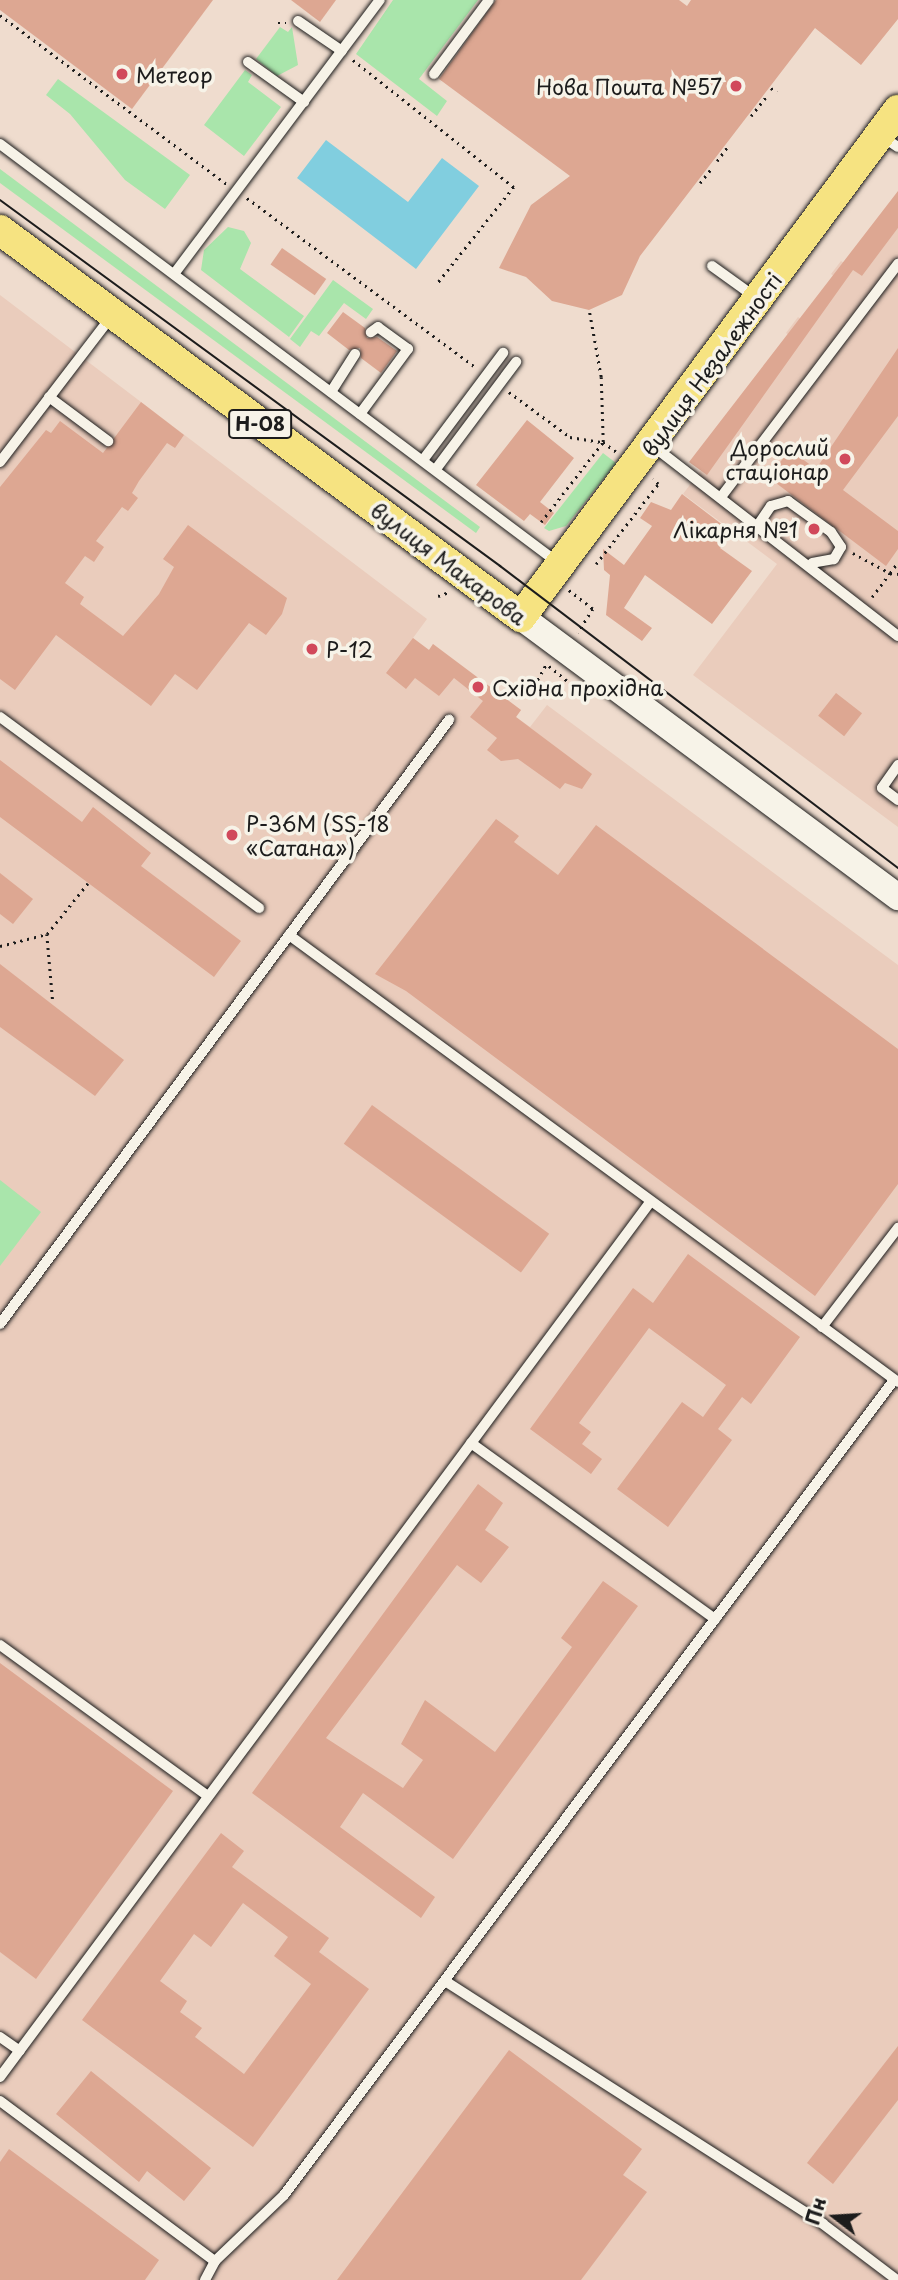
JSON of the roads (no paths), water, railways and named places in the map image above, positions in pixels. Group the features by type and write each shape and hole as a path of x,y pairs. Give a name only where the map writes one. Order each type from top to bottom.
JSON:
{"main road":[{"name":"вулиця Незалежності","path":"521,617 565,578 643,455 758,300 889,141 898,110"},
{"name":"вулиця Макарова","path":"0,230 898,897"}],"lane":[{"path":"174,274 239,192 380,0"},
{"path":"434,74 489,0"},
{"path":"298,21 342,51"},
{"path":"248,62 304,102"},
{"path":"0,144 423,460 565,578"},
{"path":"721,497 898,264"},
{"path":"712,266 758,300"},
{"path":"0,462 113,314"},
{"path":"360,414 408,349 378,327 371,332"},
{"path":"423,460 503,353"},
{"path":"331,391 355,354"},
{"path":"436,470 516,362"},
{"path":"49,397 108,441"},
{"path":"643,455 721,497 866,606 898,636"},
{"path":"758,525 771,506 788,501 831,532 841,547 823,565 808,562"},
{"path":"0,717 259,908"},
{"path":"0,1324 449,720"},
{"path":"898,765 882,788 898,800"},
{"path":"205,2280 215,2261 285,2195 896,1381 289,935"},
{"path":"0,2077 651,1201"},
{"path":"822,1327 898,1228"},
{"path":"471,1443 715,1619"},
{"path":"0,1644 208,1796"},
{"path":"445,1981 823,2224 897,2280"},
{"path":"0,2036 20,2051"},
{"path":"0,2101 215,2261"}],"water":[{"path":"326,140 408,202 442,158 479,186 416,269 297,178"}],"tram line":[{"path":"0,200 500,566 898,868"}],"place":[{"name":"Метеор","path":"122,74"},
{"name":"Нова Пошта №57","path":"736,86"},
{"name":"Дорослий стаціонар","path":"845,459"},
{"name":"Лікарня №1","path":"814,529"},
{"name":"Р-12","path":"312,649"},
{"name":"Східна прохідна","path":"478,687"},
{"name":"Р-36М (SS-18 «Сатана»)","path":"232,835"}]}
